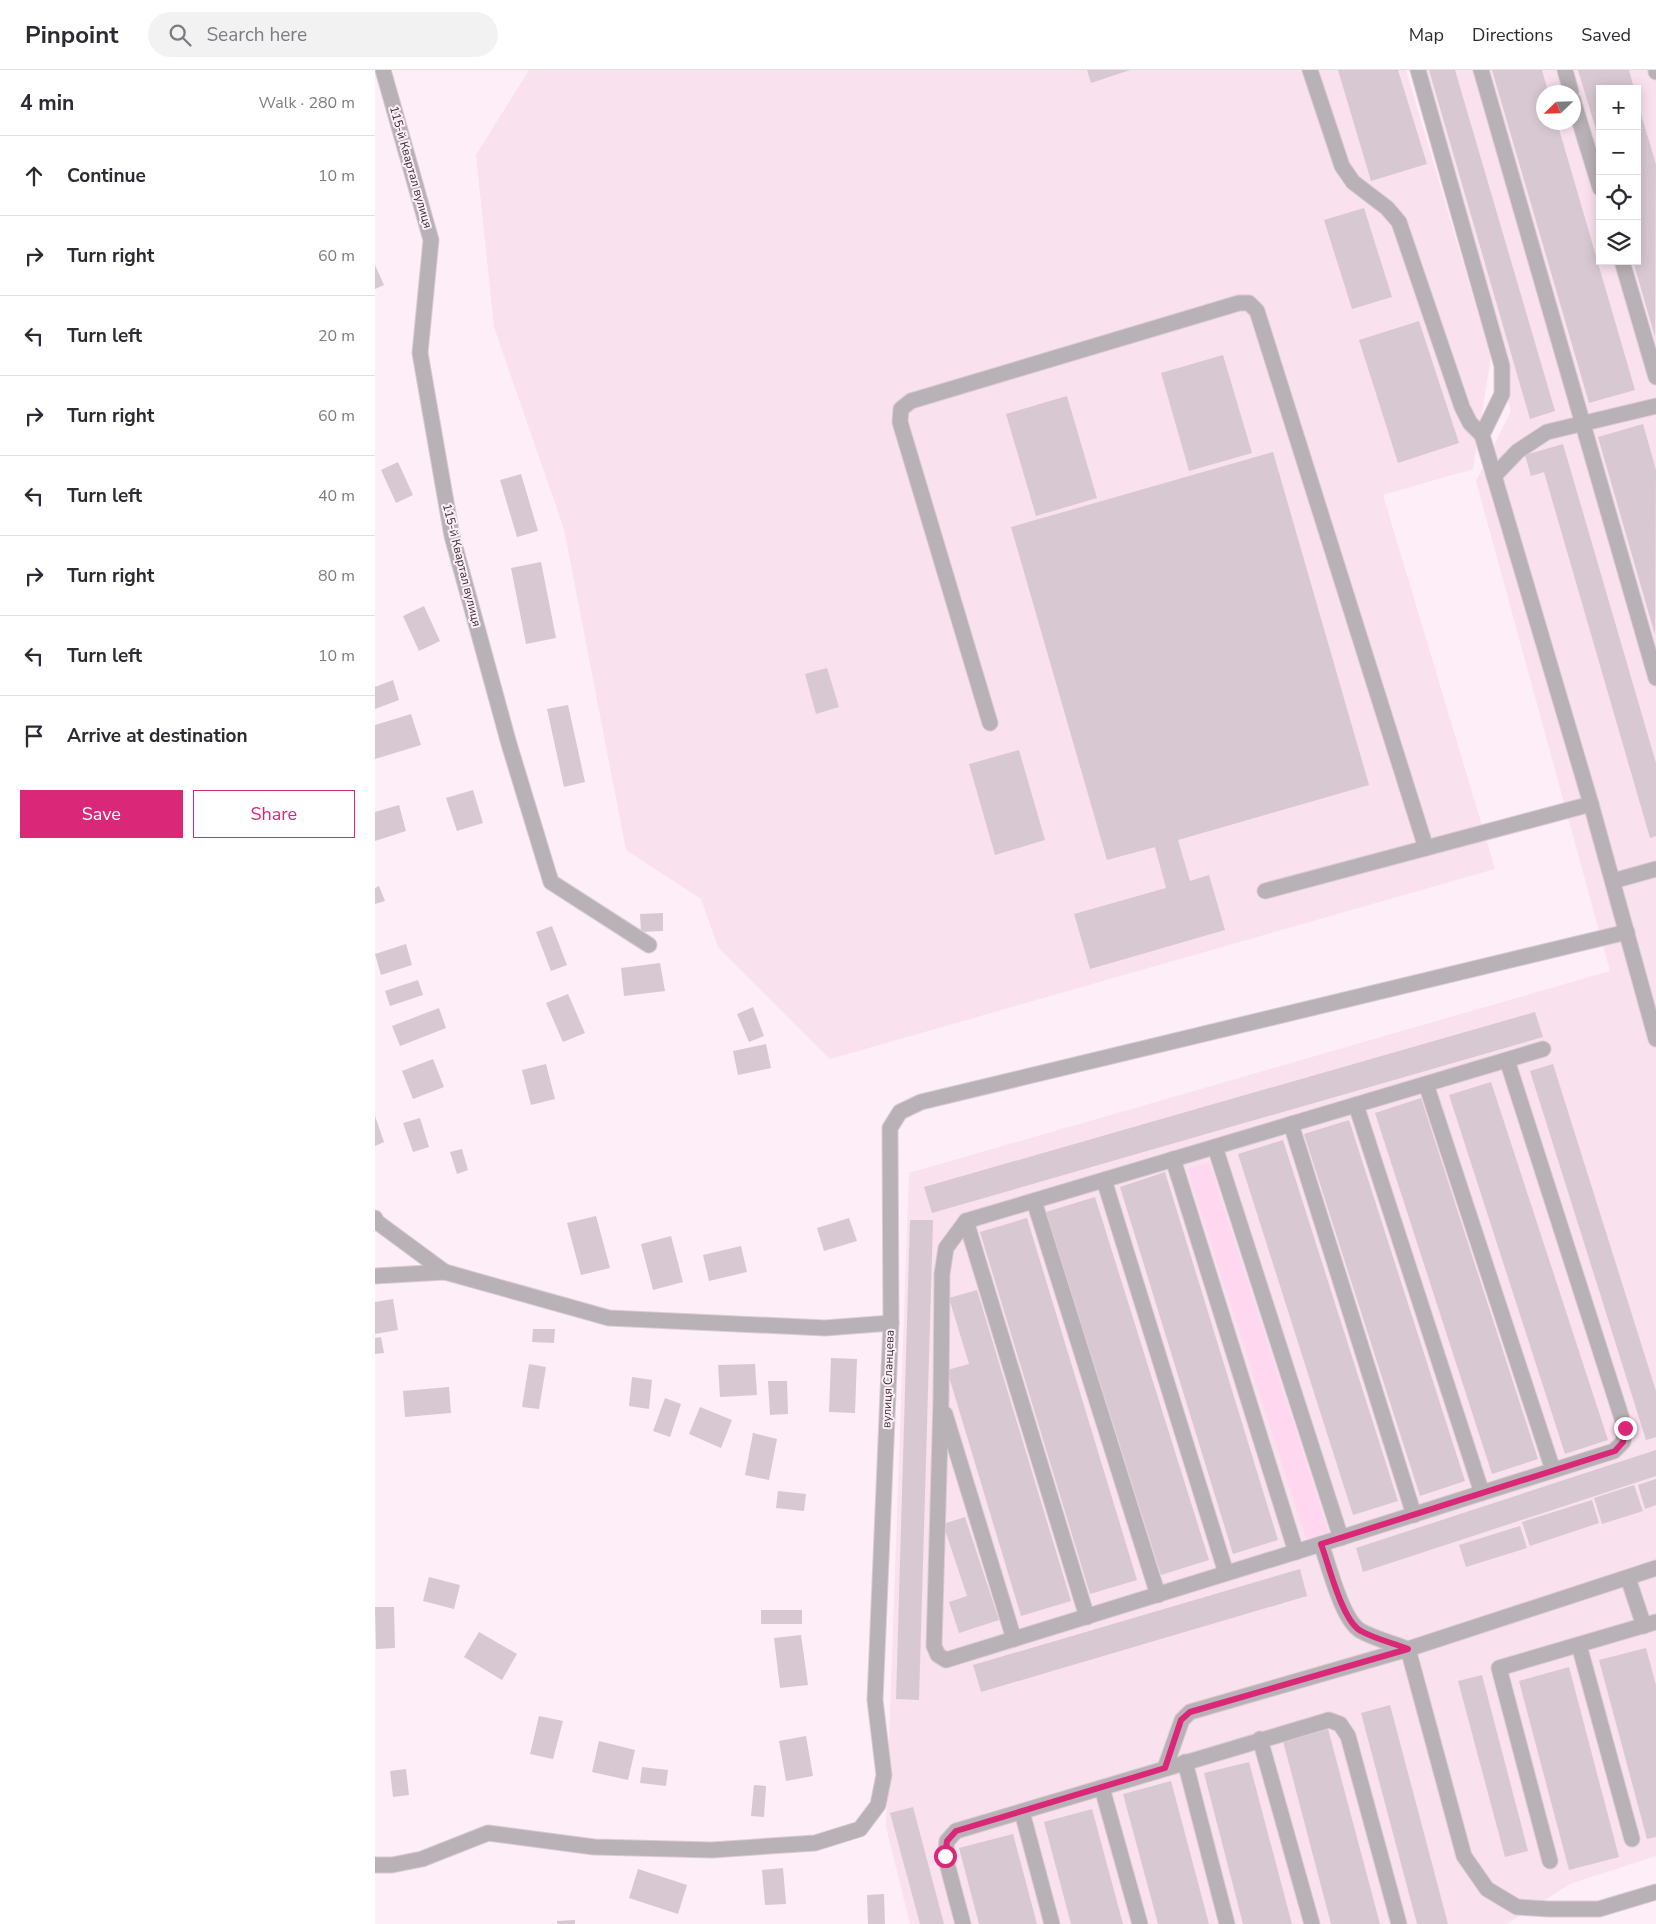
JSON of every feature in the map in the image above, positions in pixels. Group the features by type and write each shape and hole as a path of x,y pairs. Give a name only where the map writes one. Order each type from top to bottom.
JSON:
{"street":[{"name":"115-й Квартал вулиця","path":"383,70 431,240 420,353 453,536 511,753 551,882 649,945"},
{"path":"1310,70 1342,166 1353,182 1387,208 1399,222 1462,408 1470,423 1482,435 1591,804 1656,1039"},
{"path":"1419,70 1502,366 1502,394 1482,435"},
{"path":"1481,70 1656,678"},
{"path":"1565,70 1569,85"},
{"path":"1581,126 1596,175"},
{"path":"1622,265 1656,377"},
{"path":"990,723 900,422 901,409 911,401 1239,303 1249,303 1257,311 1426,848"},
{"path":"1494,476 1518,451 1547,432 1656,406"},
{"path":"1265,891 1591,804"},
{"path":"1613,881 1656,869"},
{"path":"891,1323 890,1128 900,1112 921,1102 1627,932"},
{"path":"1507,1060 1625,1428 1623,1442 1615,1451 946,1660 938,1655 934,1646 941,1400 942,1274 946,1248 967,1221 1543,1049"},
{"path":"1426,1084 1553,1470"},
{"path":"1357,1105 1482,1493"},
{"path":"1291,1124 1414,1515"},
{"path":"1215,1147 1341,1538"},
{"path":"1173,1159 1295,1552"},
{"path":"1104,1180 1226,1574"},
{"path":"1034,1200 1158,1595"},
{"path":"375,1218 377,1222 445,1272"},
{"path":"967,1221 1087,1617"},
{"name":"вулиця Сланцева","path":"375,1276 445,1272 609,1318 825,1328 891,1323 875,1700 884,1775 879,1806 860,1829 815,1843 712,1850 594,1847 488,1833 422,1859 392,1865 375,1865"},
{"path":"941,1400 1015,1639"},
{"path":"1321,1544 1344,1610 1351,1623 1360,1631 1408,1649"},
{"path":"1165,1768 1181,1720 1190,1712 1408,1649 1656,1568"},
{"path":"1550,1861 1499,1668 1650,1624 1629,1578"},
{"path":"1579,1645 1632,1839"},
{"path":"1408,1649 1464,1856 1487,1889 1517,1907 1549,1910 1599,1909 1656,1892"},
{"path":"963,1924 945,1856 947,1841 956,1831 1329,1720 1340,1724 1348,1736 1399,1924"},
{"path":"1260,1739 1312,1924"},
{"path":"1185,1762 1227,1924"},
{"path":"1102,1788 1140,1924"},
{"path":"1022,1812 1052,1924"}],"shaded area":[{"path":"529,70 1406,70 1491,357 1473,469 1383,495 1495,869 830,1059 718,947 701,899 626,850 564,529 494,327 476,155"},
{"path":"1411,70 1656,70 1656,1856 1570,1884 1507,1924 910,1924 886,1827 909,1173 1610,971 1476,481 1511,411"},
{"path":"1209,1162 1330,1537 1308,1544 1187,1169"}],"building":[{"path":"1087,70 1130,70 1091,83"},
{"path":"1338,70 1398,70 1427,164 1371,181"},
{"path":"1429,70 1455,70 1555,411 1530,419"},
{"path":"1492,70 1542,70 1546,85 1536,85 1536,130 1559,130 1596,256 1596,265 1599,265 1635,390 1589,403"},
{"path":"1578,70 1629,70 1633,85 1596,85 1596,130"},
{"path":"1641,114 1656,164 1655,337 1634,265 1641,265"},
{"path":"1364,208 1392,297 1352,309 1324,220"},
{"path":"375,265 384,285 375,289"},
{"path":"1419,321 1459,443 1398,463 1359,340"},
{"path":"1223,355 1252,453 1189,471 1161,373"},
{"path":"1067,396 1097,498 1036,516 1006,414"},
{"path":"1643,424 1656,470 1655,635 1598,437"},
{"path":"1563,444 1656,763 1656,836 1650,838 1544,472 1531,476 1525,455"},
{"path":"1273,452 1369,785 1178,840 1190,881 1209,875 1225,930 1090,969 1074,914 1166,888 1155,847 1107,860 1011,527"},
{"path":"398,462 413,495 396,503 381,470"},
{"path":"521,474 538,531 517,537 500,480"},
{"path":"541,562 556,638 526,644 511,568"},
{"path":"424,606 440,641 419,651 403,616"},
{"path":"827,668 839,707 816,714 805,674"},
{"path":"393,680 399,700 375,709 375,687"},
{"path":"568,705 585,782 564,787 547,709"},
{"path":"411,714 421,745 375,759 375,725"},
{"path":"1019,750 1045,840 995,855 969,764"},
{"path":"473,790 483,823 457,831 446,798"},
{"path":"399,805 406,831 375,841 375,812"},
{"path":"379,886 385,901 375,904 375,888"},
{"path":"663,913 663,931 641,932 640,914"},
{"path":"552,926 567,965 551,971 536,932"},
{"path":"406,944 412,965 381,975 375,954"},
{"path":"660,963 665,991 624,996 621,968"},
{"path":"418,980 423,995 390,1006 385,991"},
{"path":"568,994 585,1033 563,1042 546,1003"},
{"path":"753,1007 764,1036 749,1042 737,1014"},
{"path":"439,1008 446,1028 400,1046 392,1026"},
{"path":"1535,1012 1543,1037 932,1213 924,1187"},
{"path":"766,1044 771,1068 738,1075 733,1051"},
{"path":"433,1059 444,1087 413,1099 402,1071"},
{"path":"546,1064 555,1099 531,1105 522,1070"},
{"path":"1553,1064 1656,1391 1656,1437 1646,1440 1530,1071"},
{"path":"1491,1082 1608,1440 1565,1454 1449,1095"},
{"path":"1421,1098 1538,1459 1492,1474 1375,1113"},
{"path":"375,1116 384,1142 375,1146"},
{"path":"420,1118 429,1147 413,1152 403,1123"},
{"path":"1349,1120 1465,1481 1420,1496 1304,1134"},
{"path":"1283,1140 1398,1501 1353,1515 1238,1154"},
{"path":"462,1149 468,1170 457,1174 450,1152"},
{"path":"1165,1172 1278,1540 1233,1554 1120,1187"},
{"path":"1095,1197 1209,1560 1161,1575 1046,1212"},
{"path":"596,1216 610,1268 581,1275 567,1223"},
{"path":"849,1218 857,1241 824,1251 817,1228"},
{"path":"1027,1218 1137,1580 1090,1594 980,1232"},
{"path":"910,1220 933,1220 919,1700 896,1699"},
{"path":"671,1236 683,1282 653,1290 641,1244"},
{"path":"741,1246 747,1272 709,1281 703,1255"},
{"path":"977,1290 1071,1601 1021,1616 947,1370 969,1364 949,1298"},
{"path":"393,1299 398,1330 375,1334 375,1302"},
{"path":"533,1329 555,1329 554,1343 532,1342"},
{"path":"381,1337 384,1353 375,1354 375,1338"},
{"path":"831,1358 857,1359 855,1413 829,1412"},
{"path":"529,1364 546,1367 539,1409 522,1407"},
{"path":"755,1364 757,1395 720,1397 718,1365"},
{"path":"632,1377 652,1380 649,1409 629,1406"},
{"path":"768,1381 787,1381 788,1414 770,1415"},
{"path":"449,1387 451,1413 405,1417 403,1391"},
{"path":"665,1398 681,1404 670,1437 653,1431"},
{"path":"700,1407 732,1420 721,1448 689,1434"},
{"path":"753,1433 777,1439 769,1480 745,1475"},
{"path":"1656,1450 1656,1476 1363,1572 1356,1548"},
{"path":"1656,1479 1656,1505 1645,1509 1638,1485"},
{"path":"1634,1485 1643,1511 1602,1524 1594,1498"},
{"path":"778,1491 806,1494 804,1511 776,1508"},
{"path":"1592,1500 1599,1523 1530,1546 1522,1522"},
{"path":"965,1517 999,1620 959,1633 949,1602 967,1596 943,1524"},
{"path":"1520,1526 1527,1548 1466,1567 1459,1545"},
{"path":"1300,1569 1307,1596 981,1692 973,1665"},
{"path":"429,1577 460,1585 454,1609 423,1601"},
{"path":"375,1607 394,1607 395,1648 376,1649"},
{"path":"761,1610 802,1610 802,1624 761,1624"},
{"path":"479,1632 517,1654 502,1680 464,1657"},
{"path":"801,1635 808,1685 780,1688 774,1638"},
{"path":"1646,1648 1656,1685 1656,1837 1647,1839 1599,1660"},
{"path":"1569,1667 1619,1857 1569,1870 1519,1681"},
{"path":"1482,1675 1528,1851 1505,1857 1458,1681"},
{"path":"1390,1705 1448,1924 1417,1924 1361,1713"},
{"path":"539,1716 563,1721 553,1759 530,1754"},
{"path":"1328,1729 1380,1924 1331,1924 1283,1741"},
{"path":"806,1736 813,1776 786,1781 779,1741"},
{"path":"599,1741 635,1750 628,1780 592,1772"},
{"path":"1249,1762 1292,1924 1243,1924 1204,1773"},
{"path":"642,1767 668,1770 666,1786 640,1783"},
{"path":"406,1769 409,1795 393,1797 390,1771"},
{"path":"1171,1781 1209,1924 1158,1924 1123,1794"},
{"path":"754,1785 766,1786 764,1817 751,1816"},
{"path":"913,1807 944,1924 920,1924 890,1813"},
{"path":"1092,1809 1123,1924 1071,1924 1044,1822"},
{"path":"1013,1834 1037,1924 979,1924 959,1848"},
{"path":"783,1868 786,1904 765,1905 762,1870"},
{"path":"638,1869 687,1885 678,1914 629,1898"},
{"path":"884,1894 885,1924 868,1924 867,1895"},
{"path":"575,1920 575,1924 557,1924 557,1921"}],"route":[{"path":"945,1856 947,1841 956,1831 1165,1768 1181,1720 1190,1712 1201,1707 1408,1649 1360,1631 1351,1623 1344,1610 1321,1544 1615,1451 1623,1442 1625,1428"}]}
